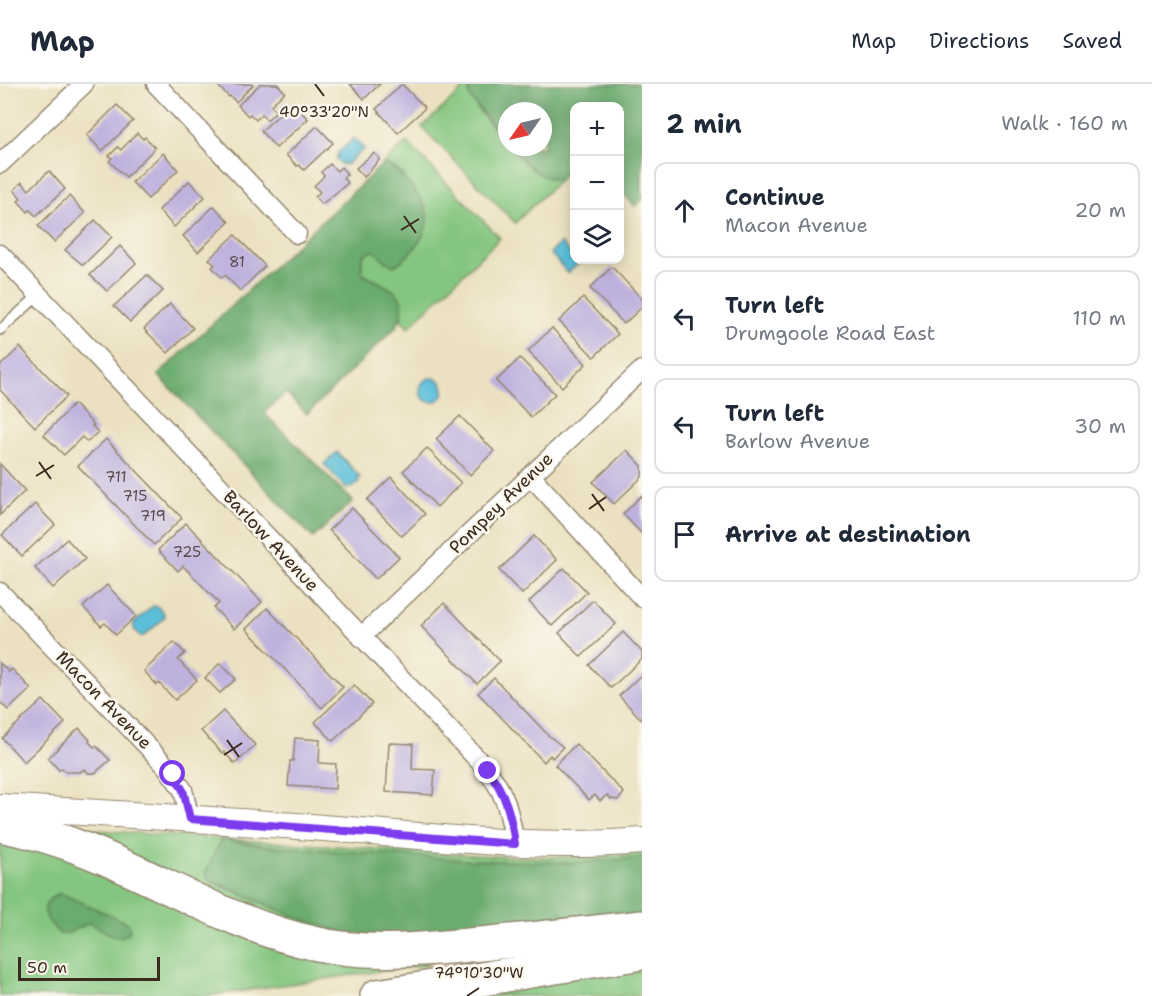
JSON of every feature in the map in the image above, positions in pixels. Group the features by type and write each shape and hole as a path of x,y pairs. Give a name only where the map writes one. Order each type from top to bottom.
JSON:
{"highway":[{"path":"0,825 38,834 91,852 264,929 336,948 378,950 433,948 642,927"},
{"path":"377,996 642,953"}],"main road":[{"path":"0,807 515,844 642,841"}],"street":[{"path":"0,164 84,84"},
{"path":"156,84 297,234"},
{"name":"Barlow Avenue","path":"0,254 495,779 508,806 515,844"},
{"name":"Pompey Avenue","path":"361,637 642,370"},
{"path":"531,476 642,598"},
{"name":"Macon Avenue","path":"0,592 166,766 183,790 190,819"}],"lane":[{"path":"0,330 39,295"}],"green space":[{"path":"469,84 472,99 498,133 498,156 519,156 538,173 559,180 515,223 422,127"},
{"path":"469,84 642,84 642,200 635,206 624,194 624,102 570,102 570,168 559,180 537,173 519,156 552,156 552,102 498,102 498,132 469,96"},
{"path":"407,142 500,238 408,328 401,319 402,308 397,294 363,274 362,265 364,255 374,250 387,262 403,175 384,163"},
{"path":"384,163 403,177 412,188 424,205 427,216 420,241 394,266 374,251 366,253 362,258 363,274 388,287 400,298 402,305 397,326 307,414 286,393 264,413 353,501 313,538 158,375"},
{"path":"68,828 477,855 576,857 642,853 642,858 574,863 467,860 276,847 220,840 212,882 300,919 345,933 282,923"},
{"path":"0,829 109,866 431,964 206,996 0,996"},
{"path":"221,840 276,847 467,860 574,863 642,858 642,919 439,938 345,933 300,919 208,879 206,871"},
{"path":"60,893 128,923 130,932 124,936 114,936 88,923 69,933 60,934 50,923 45,907 52,897"},
{"path":"642,959 642,995 434,996"}],"water":[{"path":"354,138 364,149 346,165 344,163 342,165 336,159 337,154"},
{"path":"561,243 570,253 570,264 578,264 568,273 550,253"},
{"path":"432,378 441,381 444,390 441,399 432,402 423,399 420,390 423,381"},
{"path":"337,452 360,477 353,488 351,486 347,489 324,464"},
{"path":"153,606 158,607 164,614 164,618 144,636 140,636 133,624"}],"building":[{"path":"216,84 251,84 253,85 236,102"},
{"path":"260,84 277,84 285,92 271,105 276,111 267,120 262,114 256,120 250,114 248,116 238,105"},
{"path":"350,84 380,84 364,99"},
{"path":"402,84 425,108 398,133 376,109"},
{"path":"286,102 289,105 292,102 308,119 276,148 261,131 282,112 279,108"},
{"path":"117,105 133,121 102,151 87,135"},
{"path":"317,126 333,143 304,170 286,155"},
{"path":"137,133 143,139 145,137 155,148 126,177 109,161 112,158 109,156 118,147 121,150"},
{"path":"163,153 178,170 148,199 132,182"},
{"path":"374,153 380,159 364,177 356,168"},
{"path":"330,164 337,171 341,167 347,174 343,178 348,183 322,204 315,197 320,192 314,186 324,176 321,172"},
{"path":"49,171 65,189 36,216 30,210 28,212 18,201 21,198 14,190 22,182 29,190"},
{"path":"189,181 205,197 174,227 159,210"},
{"path":"69,196 85,213 54,242 38,226"},
{"path":"214,206 229,222 198,252 183,236"},
{"path":"95,220 112,237 83,265 65,250"},
{"path":"235,235 265,266 240,291 225,275 222,278 212,267 215,265 209,259"},
{"path":"120,246 136,263 107,291 90,275"},
{"path":"612,267 642,299 642,307 624,324 590,288"},
{"path":"147,275 163,291 130,322 114,306"},
{"path":"583,298 618,334 594,357 559,321"},
{"path":"170,304 193,328 168,353 144,329"},
{"path":"552,328 586,364 562,387 528,351"},
{"path":"20,347 67,396 35,427 0,390 0,366"},
{"path":"520,358 555,394 531,417 496,381"},
{"path":"74,404 98,432 87,442 82,437 64,455 44,435"},
{"path":"460,416 494,451 470,475 436,439"},
{"path":"106,439 182,518 154,545 78,466"},
{"path":"427,448 461,483 437,507 403,471"},
{"path":"627,450 642,466 642,477 614,504 593,482"},
{"path":"0,464 25,491 0,515"},
{"path":"391,477 425,514 402,536 367,500"},
{"path":"642,495 642,534 623,514"},
{"path":"35,504 55,525 22,556 2,535"},
{"path":"352,508 399,557 376,579 329,530"},
{"path":"186,523 262,602 234,629 214,608 219,603 183,566 178,571 158,550"},
{"path":"534,536 557,560 522,594 499,570"},
{"path":"67,539 85,559 53,588 35,568"},
{"path":"564,568 587,592 552,626 529,602"},
{"path":"107,585 136,616 116,635 105,623 101,626 83,607"},
{"path":"593,600 616,624 581,657 559,633"},
{"path":"444,603 500,661 477,684 421,626"},
{"path":"267,608 343,687 322,708 246,629"},
{"path":"623,632 642,652 642,659 611,688 589,665"},
{"path":"174,642 185,653 178,660 197,680 175,700 144,671"},
{"path":"0,663 9,672 12,669 31,689 8,710 0,702"},
{"path":"220,663 236,679 220,693 205,678"},
{"path":"642,674 642,720 619,696"},
{"path":"494,678 548,735 563,747 552,758 550,755 544,762 478,693"},
{"path":"354,685 372,704 333,741 315,722"},
{"path":"43,700 65,723 24,762 2,738"},
{"path":"223,711 255,745 235,764 201,731"},
{"path":"79,728 90,740 89,742 110,760 95,773 88,773 85,769 80,772 66,772 62,768 59,770 48,758"},
{"path":"295,738 320,740 319,763 336,764 335,789 288,786"},
{"path":"389,743 413,744 412,769 435,770 433,795 386,792"},
{"path":"576,744 624,793 618,800 611,799 607,795 600,801 595,795 589,800 555,765"}],"route":[{"path":"173,774 188,802 190,819 515,844 508,806 501,788 488,771"}]}
